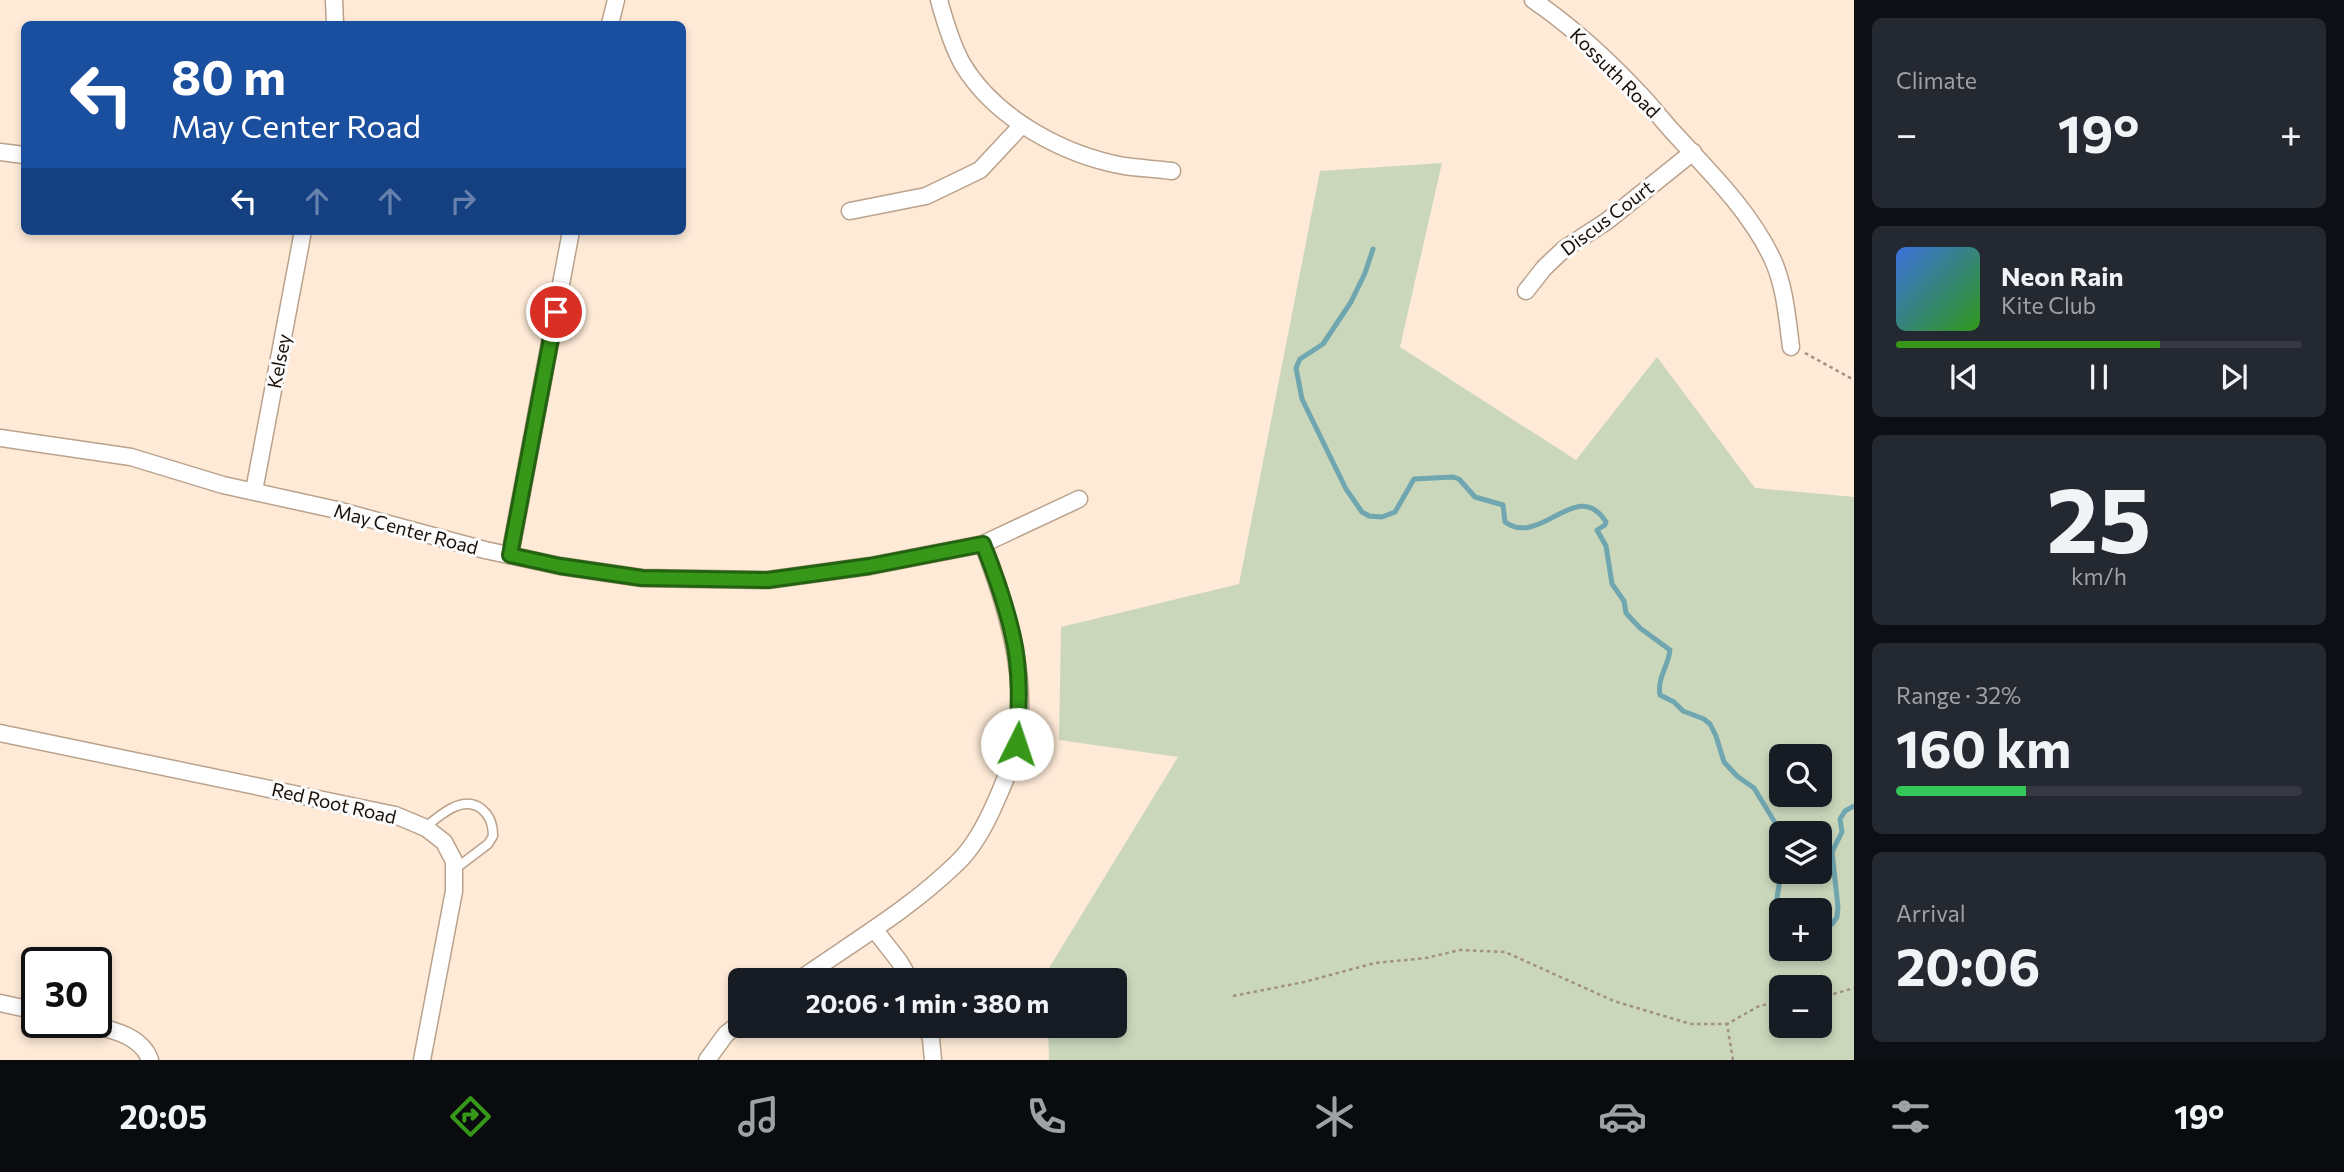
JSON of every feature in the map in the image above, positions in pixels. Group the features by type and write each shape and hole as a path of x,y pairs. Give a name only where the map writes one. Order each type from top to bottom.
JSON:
{"street":[{"path":"334,0 335,21"},
{"path":"611,21 616,0"},
{"path":"939,0 963,66 990,98 1022,125 1058,146 1122,165 1172,171"},
{"name":"Kossuth Road","path":"1533,0 1563,21 1638,92 1727,191 1772,259 1785,298 1791,347"},
{"path":"850,211 926,196 980,170 1022,125"},
{"path":"0,152 21,155"},
{"name":"Discus Court","path":"1526,290 1564,249 1607,221 1693,152"},
{"name":"Kelsey","path":"254,491 302,235"},
{"path":"510,555 570,235"},
{"name":"May Center Road","path":"0,438 131,457 223,485 337,510 510,555 560,566 642,578 768,580 870,566 983,544 1079,499"},
{"path":"817,968 907,907 959,862 989,817 1008,774 1017,744 1020,702 1014,638 983,544"},
{"name":"Red Root Road","path":"0,733 395,815 424,828 444,842 454,861 454,891 422,1060"},
{"path":"874,929 903,968"},
{"path":"0,1003 21,1008"},
{"path":"112,1030 134,1040 148,1053 150,1060"},
{"path":"707,1060 728,1032"},
{"path":"932,1038 933,1060"}],"lane":[{"path":"424,828 453,807 468,804 477,805 490,817 493,836 488,844 454,870"}],"path":[{"path":"1791,347 1854,380"},
{"path":"1233,996 1304,982 1375,963 1426,958 1460,950 1505,951 1614,1001 1691,1024 1727,1024 1761,1005 1769,1005"},
{"path":"1832,994 1854,988"},
{"path":"1727,1024 1733,1060"}],"green space":[{"path":"1442,163 1400,347 1576,460 1657,357 1755,488 1854,497 1854,1060 1049,1060 1048,1038 1127,1038 1127,968 1049,968 1178,757 1059,740 1061,627 1239,584 1320,171"}],"waterway":[{"path":"1373,249 1351,302 1323,344 1300,359 1296,368 1302,399 1346,489 1362,512 1369,516 1382,517 1395,512 1414,479 1453,477 1459,479 1475,497 1503,505 1505,522 1518,528 1532,526 1583,506 1595,510 1606,522 1597,530 1606,546 1612,584 1624,601 1626,613 1640,628 1670,650 1660,683 1660,695 1674,702 1683,711 1710,724 1724,762 1754,788 1774,821"},
{"path":"1832,924 1837,917 1838,907 1832,852 1842,832 1840,819 1845,811 1854,806"},
{"path":"1777,898 1779,884"}],"route":[{"path":"556,312 510,555 560,566 642,578 768,580 870,566 983,544 1014,638 1020,702 1017,744"}]}
